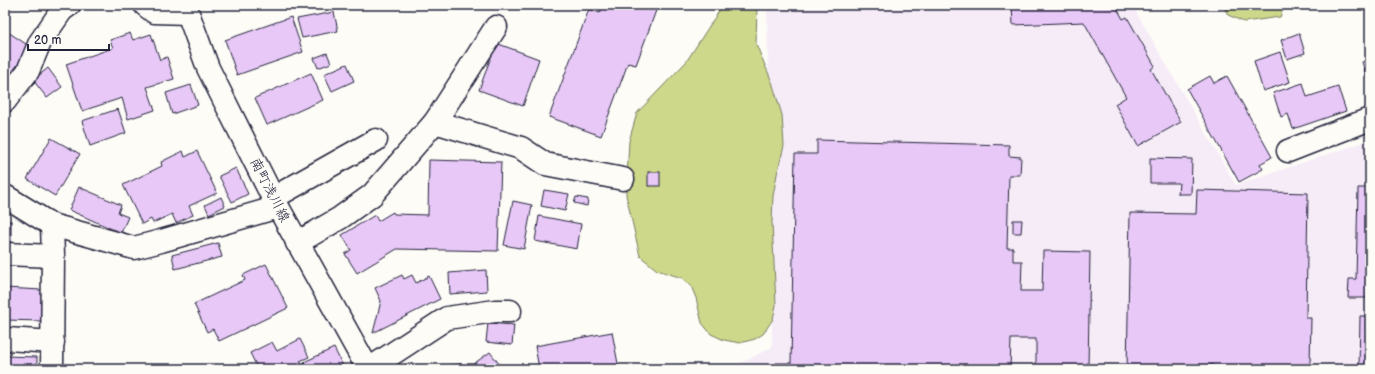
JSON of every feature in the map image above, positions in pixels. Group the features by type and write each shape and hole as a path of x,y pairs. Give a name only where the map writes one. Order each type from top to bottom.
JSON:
{"street":[{"path":"5,101 28,71 40,42 62,10 69,5"},
{"path":"145,5 154,12 186,9"},
{"name":"南町浅川線","path":"186,9 208,68 276,203 368,369"},
{"path":"297,243 340,218 372,195 435,122 496,27"},
{"path":"1288,151 1370,119"},
{"path":"435,122 521,148 545,164 623,179"},
{"path":"5,196 52,225 134,248 168,239 276,203 376,140"},
{"path":"52,225 52,369"},
{"path":"5,254 53,256"},
{"path":"368,369 447,318 496,311 510,311"},
{"path":"7,339 53,342"}],"shaded area":[{"path":"767,5 1132,5 1236,185 1370,140 1370,369 729,369 772,347"}],"green space":[{"path":"718,5 757,5 756,44 772,82 782,115 784,146 773,196 772,222 776,305 773,319 763,334 755,339 740,343 724,340 711,334 702,323 696,298 691,286 682,278 657,270 640,256 626,195 629,141 637,113 686,62 719,11"},
{"path":"1223,5 1285,5 1280,17 1244,22 1228,15"}],"building":[{"path":"603,5 658,5 636,65 628,63 601,136 549,117 589,9 600,13"},
{"path":"1012,5 1115,5 1123,19 1127,17 1155,66 1151,69 1181,122 1138,146 1115,104 1126,97 1084,22 1013,25"},
{"path":"334,12 338,31 302,38 297,19"},
{"path":"291,17 303,52 237,75 225,40"},
{"path":"5,30 32,48 5,87"},
{"path":"130,33 133,40 151,34 160,60 167,57 174,79 147,87 155,110 128,119 122,98 82,111 66,64 113,48 110,40"},
{"path":"1299,33 1305,53 1287,59 1281,40"},
{"path":"496,43 539,59 523,106 479,90"},
{"path":"1280,52 1290,82 1263,91 1254,61"},
{"path":"327,53 331,63 318,68 314,58"},
{"path":"1370,59 1370,87 1362,62"},
{"path":"347,64 354,81 332,91 324,74"},
{"path":"48,68 62,87 47,98 33,80"},
{"path":"311,73 323,100 267,125 255,98"},
{"path":"1210,76 1214,83 1227,76 1272,157 1260,164 1263,169 1239,182 1187,89"},
{"path":"1303,83 1307,97 1338,87 1346,111 1293,129 1288,114 1281,117 1273,93"},
{"path":"191,85 198,105 172,114 166,93"},
{"path":"118,109 126,133 90,146 82,121"},
{"path":"51,138 80,154 55,196 27,179"},
{"path":"817,140 1009,145 1009,156 1021,157 1020,175 1009,175 1007,248 1013,248 1013,261 1022,261 1021,291 1042,291 1043,251 1090,252 1088,369 1036,369 1036,339 1011,339 1010,369 776,369 776,363 791,363 795,154 817,154"},
{"path":"183,151 185,157 197,151 217,193 189,206 193,215 176,223 172,214 153,223 151,219 142,224 123,185 162,166 161,162"},
{"path":"1150,158 1192,159 1191,194 1178,194 1179,183 1150,183"},
{"path":"429,160 501,162 498,251 397,249 357,273 345,254 351,250 342,235 375,215 378,221 393,212 394,214 428,215"},
{"path":"236,168 248,194 232,202 219,176"},
{"path":"648,172 660,172 660,186 648,186"},
{"path":"79,187 121,205 118,213 128,217 121,233 69,210"},
{"path":"1358,188 1370,188 1370,298 1348,298 1349,279 1356,279"},
{"path":"544,190 569,194 565,211 541,206"},
{"path":"1197,190 1308,193 1306,318 1311,318 1310,366 1305,366 1305,369 1213,369 1213,365 1194,365 1194,369 1127,369 1130,213 1196,214"},
{"path":"221,197 225,206 209,214 205,205"},
{"path":"576,197 588,199 587,206 574,203"},
{"path":"513,201 532,205 524,249 504,245"},
{"path":"539,216 581,224 577,249 535,241"},
{"path":"1013,220 1022,220 1021,233 1013,233"},
{"path":"5,221 11,221 11,242 5,242"},
{"path":"218,243 222,257 175,269 172,255"},
{"path":"266,264 288,308 219,341 213,329 207,332 194,304 245,280 243,275"},
{"path":"486,270 487,291 450,294 449,273"},
{"path":"402,275 404,279 412,275 416,283 429,276 440,299 373,333 381,301 375,288"},
{"path":"5,288 42,290 41,321 5,320"},
{"path":"1360,316 1370,316 1370,369 1359,369"},
{"path":"488,323 514,325 512,345 486,342"},
{"path":"612,332 619,369 539,369 535,346"},
{"path":"300,339 309,357 300,361 302,365 294,369 258,369 250,353 272,342 277,351"},
{"path":"334,348 344,368 307,369 304,362"},
{"path":"490,352 503,369 468,368"},
{"path":"5,356 37,357 37,369 5,369"},
{"path":"461,364 462,369 424,369"}]}
